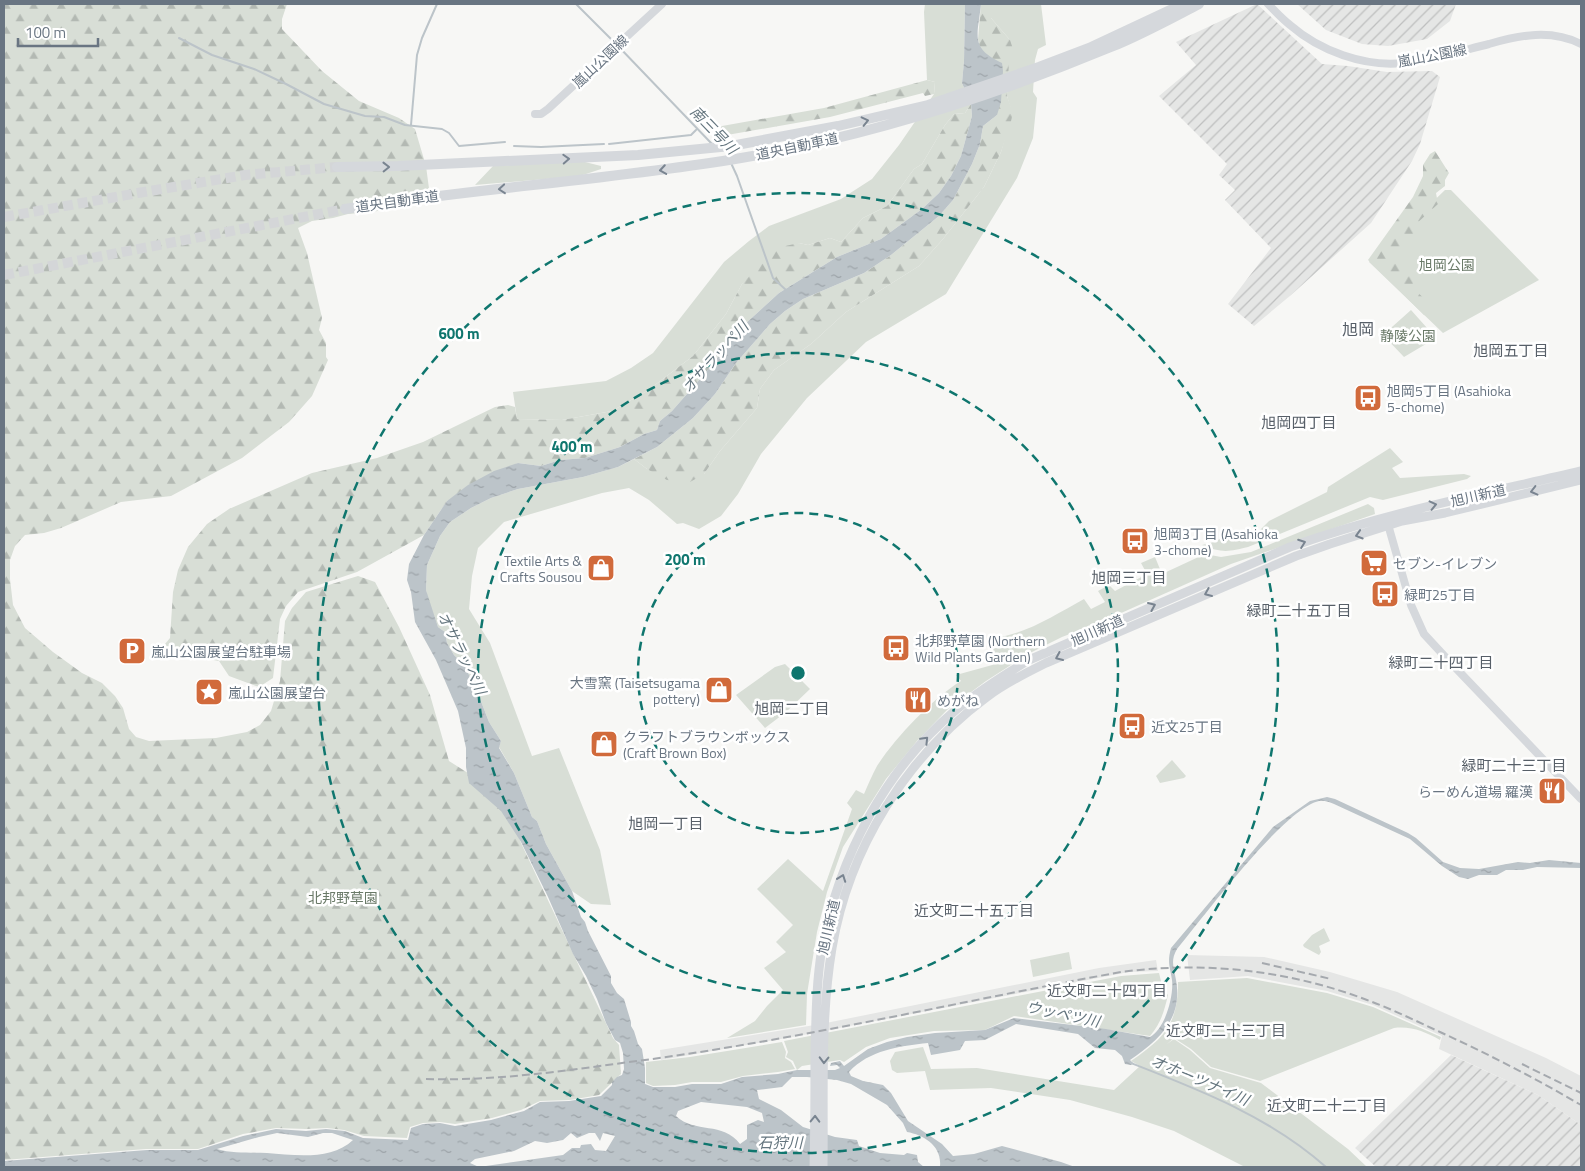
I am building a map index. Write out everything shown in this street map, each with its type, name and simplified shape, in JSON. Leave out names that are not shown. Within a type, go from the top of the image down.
[{"type":"highway","name":"道央自動車道","points":[[1037,71],[1183,4]]},
{"type":"highway","name":"道央自動車道","points":[[345,209],[417,197],[534,186],[640,173],[742,158],[839,137],[926,110],[1113,46],[1199,4]]},
{"type":"highway","name":"道央自動車道","points":[[337,167],[600,157],[696,150],[731,146],[926,110]]},
{"type":"highway","name":"旭川新道","points":[[814,1167],[821,1011],[832,947],[848,886],[872,830],[888,802],[919,759],[954,723],[989,696],[1023,674],[1296,556],[1387,521],[1581,471]]},
{"type":"highway","name":"旭川新道","points":[[1387,521],[1581,480]]},
{"type":"highway","name":"旭川新道","points":[[821,1011],[823,1167]]},
{"type":"main road","name":"嵐山公園線","points":[[535,114],[541,114],[548,109],[662,4]]},
{"type":"main road","name":"嵐山公園線","points":[[1268,4],[1289,25],[1316,43],[1340,54],[1367,61],[1385,63],[1420,60],[1518,36],[1536,34],[1572,40],[1581,44]]},
{"type":"main road","points":[[1387,521],[1411,606],[1424,634],[1581,799]]},
{"type":"shaded area","points":[[1257,4],[1322,64],[1387,72],[1432,71],[1440,77],[1420,144],[1412,161],[1371,223],[1254,326],[1228,304],[1271,248],[1225,200],[1235,190],[1219,175],[1227,164],[1159,96],[1196,65],[1176,42]]},
{"type":"shaded area","points":[[1297,4],[1456,4],[1450,21],[1427,39],[1388,46],[1362,44],[1326,30]]},
{"type":"shaded area","points":[[1187,955],[1264,957],[1330,972],[1397,992],[1546,1058],[1581,1076],[1581,1125],[1538,1095],[1439,1049],[1442,1036],[1373,1005],[1327,991],[1248,976],[1190,980]]},
{"type":"shaded area","points":[[1156,960],[1158,971],[1129,972],[798,1036],[661,1060],[660,1050],[821,1024],[1099,968]]},
{"type":"shaded area","points":[[1451,1055],[1538,1095],[1581,1125],[1581,1167],[1376,1167],[1355,1148]]},
{"type":"green space","name":"北邦野草園","points":[[4,4],[287,4],[282,19],[282,29],[322,71],[359,101],[399,118],[415,129],[426,166],[430,196],[418,205],[389,207],[374,212],[348,214],[312,221],[298,228],[307,253],[322,318],[319,330],[326,343],[326,357],[328,360],[312,396],[289,422],[242,458],[171,496],[121,502],[61,528],[44,533],[25,535],[15,546],[10,560],[13,605],[25,628],[82,673],[102,683],[115,696],[123,708],[129,729],[136,737],[149,741],[216,738],[247,732],[260,725],[271,711],[280,681],[285,621],[292,608],[306,592],[358,576],[375,582],[399,627],[430,695],[449,761],[501,794],[521,843],[613,1038],[619,1045],[621,1074],[599,1095],[570,1100],[540,1101],[521,1110],[492,1118],[455,1124],[440,1122],[423,1123],[410,1127],[407,1138],[364,1136],[344,1130],[327,1128],[276,1128],[243,1134],[198,1149],[146,1149],[4,1160]]},
{"type":"green space","points":[[925,4],[965,5],[962,83],[971,104],[965,113],[954,114],[945,125],[922,164],[914,169],[887,206],[863,218],[841,242],[830,238],[808,245],[799,243],[742,284],[726,314],[693,356],[647,391],[612,411],[562,420],[517,419],[513,392],[606,381],[631,368],[653,353],[724,262],[749,241],[769,226],[841,199],[872,179],[899,145],[934,94],[935,82],[927,80]]},
{"type":"green space","points":[[981,4],[991,4],[991,18],[1010,40],[1015,55],[1009,64],[1007,96],[1013,113],[1001,152],[984,187],[919,266],[846,312],[811,344],[774,370],[760,389],[757,408],[720,451],[704,474],[690,482],[667,480],[647,469],[634,459],[657,447],[693,418],[715,394],[736,363],[770,324],[803,299],[864,273],[891,255],[939,216],[953,200],[972,164],[980,144],[983,126],[997,115],[990,58],[980,49],[978,39]]},
{"type":"green space","points":[[991,4],[1041,4],[1046,45],[1038,49],[1035,60],[1033,92],[1037,98],[1033,138],[1017,178],[946,294],[866,342],[807,398],[761,454],[738,494],[721,516],[699,529],[683,523],[677,524],[649,500],[629,488],[602,493],[504,522],[478,548],[472,576],[469,609],[490,643],[532,756],[559,748],[600,850],[611,905],[591,904],[572,891],[546,844],[537,821],[532,817],[514,773],[499,747],[501,741],[489,722],[477,691],[464,665],[454,655],[447,643],[445,632],[438,627],[426,590],[427,565],[440,536],[450,522],[491,498],[518,489],[583,477],[618,467],[634,459],[647,469],[704,474],[720,451],[757,408],[760,389],[774,370],[811,344],[846,312],[919,266],[984,187],[1001,152],[1012,113],[1007,96],[1010,40],[991,18]]},
{"type":"green space","points":[[927,80],[935,82],[934,94],[925,96],[923,93],[830,117],[727,135],[721,140],[714,134],[722,126],[824,108]]},
{"type":"green space","points":[[971,104],[972,116],[961,156],[951,176],[939,193],[922,209],[881,239],[837,257],[779,293],[745,324],[701,378],[672,411],[660,421],[657,430],[644,434],[620,447],[585,458],[560,460],[541,466],[518,463],[447,501],[424,535],[357,572],[298,592],[286,606],[280,619],[273,678],[259,687],[229,676],[219,661],[160,650],[170,638],[173,592],[178,570],[188,547],[207,524],[229,509],[312,473],[377,458],[423,442],[495,407],[508,405],[515,407],[517,419],[562,420],[612,411],[647,391],[693,356],[726,314],[742,284],[776,248],[799,243],[808,245],[830,238],[841,242],[863,218],[887,206],[914,169],[922,164],[945,125],[954,114],[965,113]]},
{"type":"green space","points":[[1435,151],[1449,173],[1445,180],[1445,186],[1436,193],[1438,204],[1416,224],[1412,239],[1398,255],[1411,270],[1414,289],[1431,305],[1428,316],[1424,315],[1368,260],[1413,197],[1423,176],[1423,165],[1430,154]]},
{"type":"green space","points":[[581,161],[601,166],[601,169],[580,176],[475,185],[493,166]]},
{"type":"green space","name":"旭岡公園","points":[[1445,190],[1451,190],[1539,280],[1443,333],[1369,262],[1379,247],[1386,247]]},
{"type":"green space","name":"静陵公園","points":[[1411,310],[1436,338],[1404,357],[1383,335]]},
{"type":"green space","points":[[1390,448],[1403,462],[1392,468],[1400,478],[1464,474],[1471,476],[1467,479],[1383,500],[1370,497],[1248,547],[1225,551],[1202,545],[1214,542],[1237,530],[1241,538],[1257,533],[1269,521],[1327,492],[1328,487]]},
{"type":"green space","points":[[1368,504],[1374,508],[1375,514],[1231,564],[1101,622],[1062,637],[1028,654],[986,681],[947,710],[917,741],[886,779],[843,847],[827,892],[817,932],[807,994],[806,1025],[727,1038],[755,1021],[783,990],[764,968],[786,952],[776,942],[793,925],[757,889],[788,859],[823,891],[852,809],[847,803],[856,790],[864,794],[877,766],[904,731],[927,708],[961,681],[956,675],[996,664],[988,639],[1026,630],[1084,599],[1091,609],[1105,602],[1098,591],[1109,585],[1115,591],[1147,574],[1141,563],[1155,557],[1162,574],[1205,554],[1221,557],[1251,552]]},
{"type":"green space","points":[[785,664],[810,689],[786,712],[765,728],[736,695],[775,667]]},
{"type":"green space","points":[[1172,760],[1186,776],[1160,783],[1156,776]]},
{"type":"green space","points":[[1324,928],[1330,941],[1319,946],[1321,952],[1319,955],[1304,947],[1303,945],[1312,935]]},
{"type":"green space","points":[[1069,952],[1072,969],[1033,977],[1030,960]]},
{"type":"green space","points":[[1159,973],[1163,989],[1168,995],[1162,1017],[1150,1036],[1014,1016],[985,1030],[934,1031],[890,1038],[866,1047],[844,1062],[840,1060],[802,1066],[797,1070],[793,1061],[786,1057],[788,1052],[784,1041],[1121,976]]},
{"type":"green space","points":[[1247,978],[1327,993],[1373,1007],[1441,1037],[1440,1040],[1418,1030],[1394,1028],[1260,1081],[1211,1067],[1191,1049],[1174,1038],[1167,1044],[1174,1039],[1210,1068],[1261,1083],[1348,1149],[1367,1167],[1245,1167],[1174,1131],[1132,1117],[1070,1100],[991,1088],[930,1090],[925,1071],[897,1073],[892,1070],[890,1061],[895,1052],[923,1047],[931,1069],[977,1068],[1114,1090],[1140,1066],[1131,1061],[1152,1045],[1167,1029],[1175,1009],[1178,982]]},
{"type":"green space","points":[[782,1042],[786,1052],[785,1058],[791,1062],[795,1069],[743,1076],[721,1082],[692,1082],[653,1086],[646,1083],[646,1062]]},
{"type":"water","name":"石狩川","points":[[965,4],[981,4],[978,40],[984,52],[1002,63],[1001,102],[997,115],[983,126],[980,144],[972,164],[953,200],[939,216],[891,255],[864,273],[803,299],[785,311],[770,324],[736,363],[715,394],[693,418],[657,447],[618,467],[583,477],[518,489],[491,498],[471,508],[450,522],[440,536],[427,565],[426,590],[438,627],[445,632],[447,643],[454,655],[464,665],[477,691],[489,722],[501,741],[499,748],[514,773],[532,817],[537,821],[546,844],[572,891],[581,917],[611,976],[611,983],[617,993],[624,999],[631,1026],[642,1049],[645,1084],[653,1087],[675,1087],[692,1084],[721,1084],[742,1077],[778,1074],[797,1070],[835,1070],[840,1068],[837,1065],[830,1066],[831,1063],[840,1061],[844,1066],[868,1049],[887,1042],[935,1033],[985,1030],[1014,1018],[1106,1029],[1150,1037],[1164,1020],[1172,995],[1169,961],[1171,948],[1273,827],[1310,801],[1327,797],[1408,833],[1443,862],[1460,868],[1479,869],[1518,862],[1530,863],[1549,860],[1581,863],[1581,868],[1537,867],[1523,870],[1506,870],[1497,875],[1479,875],[1468,879],[1459,877],[1442,866],[1410,839],[1334,804],[1319,801],[1304,808],[1285,823],[1265,843],[1177,949],[1173,961],[1177,994],[1176,1006],[1172,1017],[1159,1036],[1130,1060],[1133,1063],[1131,1065],[1125,1064],[1122,1056],[1115,1050],[1095,1048],[1078,1034],[1016,1024],[985,1040],[965,1041],[960,1050],[931,1055],[928,1043],[886,1050],[866,1059],[849,1072],[851,1076],[863,1081],[883,1085],[891,1093],[908,1121],[942,1144],[953,1156],[974,1154],[1002,1146],[1075,1167],[932,1167],[940,1166],[940,1159],[935,1147],[920,1136],[907,1132],[903,1123],[887,1105],[851,1084],[837,1080],[792,1077],[782,1087],[757,1090],[759,1099],[781,1110],[803,1127],[835,1137],[857,1140],[859,1146],[880,1153],[917,1155],[918,1162],[924,1167],[479,1167],[4,1167],[4,1161],[147,1150],[198,1150],[243,1136],[276,1129],[306,1131],[326,1129],[345,1131],[363,1138],[408,1140],[411,1128],[423,1124],[440,1123],[455,1126],[491,1120],[524,1111],[540,1102],[569,1101],[601,1096],[617,1077],[622,1075],[624,1069],[623,1053],[620,1043],[615,1040],[606,1023],[597,999],[573,954],[521,842],[501,811],[469,783],[466,767],[466,748],[458,711],[436,660],[415,622],[411,592],[407,580],[409,564],[424,535],[447,501],[468,485],[494,471],[518,463],[541,466],[560,460],[585,458],[620,447],[644,434],[657,430],[660,421],[672,411],[701,378],[745,324],[779,293],[837,257],[881,239],[922,209],[939,193],[951,176],[961,156],[972,116],[971,104],[962,83]],"holes":[[[701,1102],[747,1107],[762,1113],[764,1122],[758,1120],[747,1125],[747,1139],[740,1144],[726,1132],[692,1125],[676,1116],[678,1111]],[[277,1133],[308,1137],[332,1133],[353,1140],[344,1147],[334,1151],[312,1155],[235,1152],[217,1149]],[[571,1133],[577,1138],[589,1133],[595,1133],[600,1141],[603,1133],[615,1136],[606,1151],[595,1150],[591,1144],[581,1145],[580,1148],[572,1148],[563,1155],[479,1167],[470,1163],[475,1159],[514,1151],[535,1141],[547,1143],[563,1140]]]},
{"type":"waterway","points":[[411,125],[417,55],[422,38],[437,4]]},
{"type":"waterway","name":"南三号川","points":[[576,4],[615,43]]},
{"type":"waterway","points":[[179,38],[212,55],[254,69],[324,104],[365,116],[384,117],[405,125],[442,129],[449,133],[459,146],[505,142]]},
{"type":"waterway","name":"南三号川","points":[[618,46],[712,144]]},
{"type":"waterway","points":[[609,144],[691,135],[696,130]]},
{"type":"waterway","points":[[514,146],[541,147],[604,144]]},
{"type":"waterway","name":"南三号川","points":[[731,163],[773,278],[786,290]]},
{"type":"waterway","name":"オホーツナイ川","points":[[1131,1063],[1233,1106],[1258,1119],[1282,1133],[1326,1167]]},
{"type":"tunnel","points":[[4,217],[245,175],[337,167]]},
{"type":"tunnel","points":[[4,275],[345,209]]},
{"type":"railway","points":[[1262,963],[1331,979]]},
{"type":"railway","points":[[426,1079],[475,1079],[573,1070],[810,1033],[1121,972],[1152,969],[1215,968],[1277,975],[1307,981],[1386,1007],[1476,1049],[1581,1105]]},
{"type":"railway","points":[[1522,1064],[1581,1093]]},
{"type":"place","name":"旭岡5丁目 (Asahioka 5-chome)","points":[[1368,398]]},
{"type":"place","name":"旭岡3丁目 (Asahioka 3-chome)","points":[[1135,541]]},
{"type":"place","name":"セブン-イレブン","points":[[1374,563]]},
{"type":"place","name":"Textile Arts & Crafts Sousou","points":[[601,568]]},
{"type":"place","name":"緑町25丁目","points":[[1385,594]]},
{"type":"place","name":"北邦野草園 (Northern Wild Plants Garden)","points":[[896,648]]},
{"type":"place","name":"嵐山公園展望台駐車場","points":[[132,651]]},
{"type":"place","name":"大雪窯 (Taisetsugama pottery)","points":[[719,690]]},
{"type":"place","name":"嵐山公園展望台","points":[[209,692]]},
{"type":"place","name":"めがね","points":[[918,700]]},
{"type":"place","name":"近文25丁目","points":[[1132,726]]},
{"type":"place","name":"クラフトブラウンボックス (Craft Brown Box)","points":[[604,744]]},
{"type":"place","name":"らーめん道場 羅漢","points":[[1552,791]]},
{"type":"district","name":"旭岡","points":[[1358,329]]},
{"type":"district","name":"旭岡五丁目","points":[[1511,350]]},
{"type":"district","name":"旭岡四丁目","points":[[1299,422]]},
{"type":"district","name":"旭岡三丁目","points":[[1129,577]]},
{"type":"district","name":"緑町二十五丁目","points":[[1299,610]]},
{"type":"district","name":"緑町二十四丁目","points":[[1441,662]]},
{"type":"district","name":"旭岡二丁目","points":[[792,708]]},
{"type":"district","name":"緑町二十三丁目","points":[[1514,765]]},
{"type":"district","name":"旭岡一丁目","points":[[666,823]]},
{"type":"district","name":"近文町二十五丁目","points":[[974,910]]},
{"type":"district","name":"近文町二十四丁目","points":[[1107,990]]},
{"type":"district","name":"近文町二十三丁目","points":[[1226,1030]]},
{"type":"district","name":"近文町二十二丁目","points":[[1327,1105]]},
{"type":"water label","name":"オサラッペ川","points":[[715,357]]},
{"type":"water label","name":"オサラッペ川","points":[[462,653]]},
{"type":"water label","name":"ウッペツ川","points":[[1063,1014]]}]
